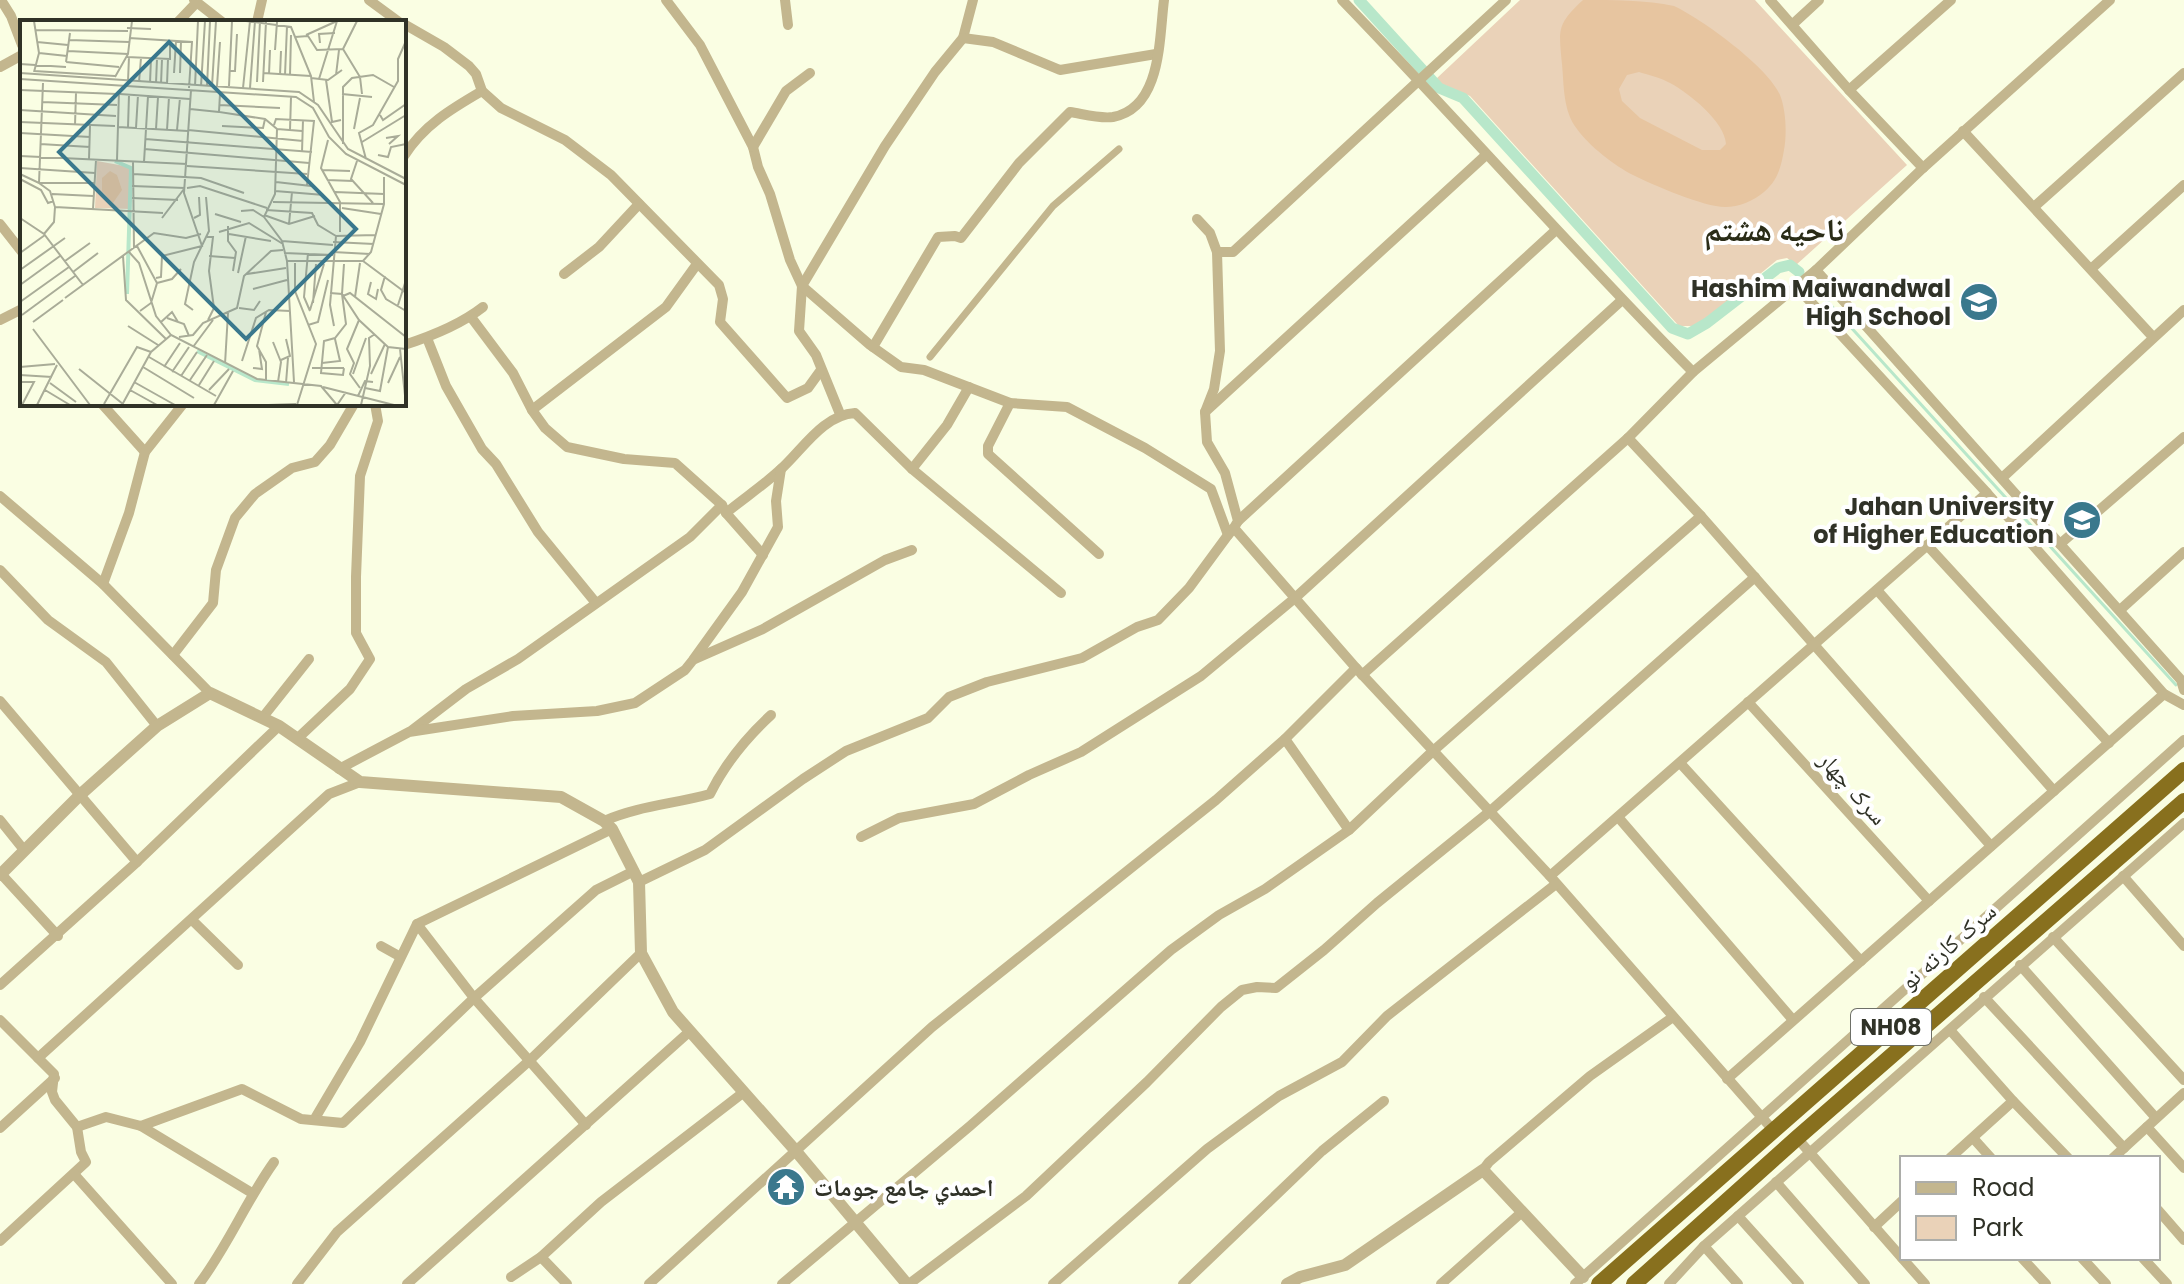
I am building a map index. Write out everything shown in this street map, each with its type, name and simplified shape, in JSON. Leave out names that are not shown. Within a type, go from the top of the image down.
[{"type":"highway","name":"سرک کارته نو","points":[[1586,1282],[1773,1130],[2184,770]]},
{"type":"highway","name":"سرک کارته نو","points":[[1634,1284],[2184,801]]},
{"type":"street","points":[[1,0],[20,40]]},
{"type":"street","points":[[257,20],[262,0]]},
{"type":"street","points":[[369,0],[398,20]]},
{"type":"street","points":[[666,0],[700,45],[753,147],[790,260],[802,286],[901,367],[924,370],[1010,403],[1067,407],[1145,448],[1211,489],[1233,528],[1359,672],[1553,880],[1773,1130]]},
{"type":"street","points":[[785,0],[788,25]]},
{"type":"street","points":[[840,414],[816,355],[799,331],[802,286],[885,146],[935,72],[963,38],[973,0]]},
{"type":"street","points":[[873,347],[938,237],[961,238],[1019,163],[1070,112],[1112,117],[1130,110],[1141,100],[1152,83],[1164,0]]},
{"type":"street","points":[[1342,0],[1424,75],[1486,155],[1693,372]]},
{"type":"street","points":[[1217,252],[1233,252],[1506,0]]},
{"type":"street","points":[[1770,0],[1923,168]]},
{"type":"street","points":[[1793,24],[1819,0]]},
{"type":"street","points":[[1849,90],[1951,0]]},
{"type":"street","points":[[649,1284],[932,1027],[1216,800],[1628,438],[1693,372],[1797,287],[1963,131],[2110,0]]},
{"type":"street","points":[[180,20],[196,1],[220,20]]},
{"type":"street","points":[[406,25],[469,66],[476,74],[482,91],[501,108],[575,148],[611,175],[719,285],[723,299],[720,322],[787,398],[808,388],[821,370]]},
{"type":"street","points":[[963,38],[993,42],[1060,70],[1156,54]]},
{"type":"street","points":[[0,67],[20,56]]},
{"type":"street","points":[[753,147],[786,91],[810,73]]},
{"type":"street","points":[[2034,207],[2184,73]]},
{"type":"street","points":[[406,153],[442,113],[482,91]]},
{"type":"street","points":[[1963,131],[2153,337]]},
{"type":"street","points":[[930,357],[1053,206],[1119,149]]},
{"type":"street","points":[[1205,412],[1486,155]]},
{"type":"street","points":[[2091,269],[2184,185]]},
{"type":"street","points":[[564,274],[599,247],[639,204]]},
{"type":"street","points":[[1197,219],[1210,233],[1217,252],[1220,351],[1214,389],[1205,412],[1207,442],[1225,473],[1233,528]]},
{"type":"street","points":[[0,224],[20,249]]},
{"type":"street","points":[[141,1126],[242,1089],[301,1119],[343,1123],[474,998],[596,890],[705,850],[846,751],[928,718],[949,697],[987,682],[1082,658],[1137,627],[1158,620],[1189,588],[1233,528],[1556,230]]},
{"type":"street","points":[[532,410],[666,307],[697,264]]},
{"type":"street","points":[[1816,270],[2183,682]]},
{"type":"street","points":[[1797,287],[1987,493],[2164,694],[2184,705]]},
{"type":"street","points":[[861,837],[899,818],[974,804],[1081,752],[1201,676],[1295,598],[1622,300]]},
{"type":"street","points":[[406,344],[471,317],[483,307]]},
{"type":"street","points":[[0,320],[20,310]]},
{"type":"street","points":[[2002,478],[2184,310]]},
{"type":"street","points":[[471,317],[513,373],[545,428],[567,447],[624,459],[675,463],[724,509],[763,555]]},
{"type":"street","points":[[427,338],[446,386],[482,449],[496,464],[538,532],[596,603]]},
{"type":"street","points":[[912,469],[947,425],[969,387]]},
{"type":"street","points":[[1010,403],[988,446],[988,454],[1099,554]]},
{"type":"street","points":[[104,406],[145,452]]},
{"type":"street","points":[[103,584],[129,513],[145,452],[181,406]]},
{"type":"street","points":[[173,655],[213,603],[216,570],[235,518],[255,494],[292,468],[315,462],[330,445],[353,406]]},
{"type":"street","points":[[298,738],[350,689],[370,659],[356,633],[356,577],[360,476],[378,421],[375,406]]},
{"type":"street","points":[[339,769],[409,732],[466,689],[518,659],[781,469],[811,436],[840,414],[855,413],[862,418],[912,469],[1061,593]]},
{"type":"street","points":[[2060,544],[2184,437]]},
{"type":"street","points":[[1628,438],[1701,516],[1991,846]]},
{"type":"street","points":[[409,732],[513,716],[597,711],[635,703],[685,670],[742,592],[778,527],[776,501],[781,469]]},
{"type":"street","points":[[1053,1284],[1207,1149],[1279,1096],[1342,1062],[1387,1016],[1553,880],[1618,817],[1987,493]]},
{"type":"street","points":[[0,496],[103,584],[210,693],[279,726],[360,782]]},
{"type":"street","points":[[782,1284],[970,1126],[1171,950],[1349,830],[1433,751],[1701,516]]},
{"type":"street","points":[[1927,545],[2109,743]]},
{"type":"street","points":[[693,660],[763,629],[885,560],[912,550]]},
{"type":"street","points":[[2120,610],[2184,552]]},
{"type":"street","points":[[0,570],[48,620],[106,662],[157,726]]},
{"type":"street","points":[[38,1058],[329,794],[360,782],[561,797],[608,825],[636,877],[641,953],[657,986],[689,1032],[795,1150],[908,1284],[1026,1196],[1221,1007],[1242,990],[1276,988],[1324,950],[1488,813],[1755,577]]},
{"type":"street","points":[[1877,590],[2054,791]]},
{"type":"street","points":[[263,717],[309,659]]},
{"type":"street","points":[[58,936],[1,874],[81,794],[157,726],[210,693]]},
{"type":"street","points":[[1727,1079],[2164,694]]},
{"type":"street","points":[[0,701],[137,862]]},
{"type":"street","name":"سرک چهار","points":[[1748,702],[1929,901]]},
{"type":"street","points":[[314,1120],[360,1042],[417,924],[608,825],[631,809],[673,804],[710,794],[719,776],[749,735],[771,715]]},
{"type":"street","points":[[0,985],[58,936],[279,726]]},
{"type":"street","points":[[1285,739],[1349,830]]},
{"type":"street","points":[[1483,1170],[1586,1282],[1760,1116],[2184,740]]},
{"type":"street","points":[[1680,763],[1861,961]]},
{"type":"street","points":[[1618,817],[1793,1020]]},
{"type":"street","points":[[0,820],[24,850]]},
{"type":"street","points":[[1673,1283],[1704,1246],[2184,823]]},
{"type":"street","points":[[2123,876],[2184,946]]},
{"type":"street","points":[[192,920],[238,965]]},
{"type":"street","points":[[417,924],[474,998],[586,1125]]},
{"type":"street","points":[[2053,937],[2184,1080]]},
{"type":"street","points":[[381,946],[399,956]]},
{"type":"street","points":[[297,1284],[337,1232],[529,1061],[641,953]]},
{"type":"street","points":[[2020,965],[2156,1118]]},
{"type":"street","points":[[1984,997],[2124,1148]]},
{"type":"street","points":[[1287,1284],[1316,1279],[1345,1265],[1483,1170],[1558,1103],[1673,1017]]},
{"type":"street","points":[[0,1020],[55,1078]]},
{"type":"street","points":[[1950,1030],[2066,1156]]},
{"type":"street","points":[[407,1284],[689,1032]]},
{"type":"street","points":[[0,1241],[86,1162],[77,1127],[52,1092],[55,1078]]},
{"type":"street","points":[[0,1128],[55,1078]]},
{"type":"street","points":[[511,1277],[541,1257],[601,1202],[744,1092]]},
{"type":"street","points":[[2115,1156],[2182,1098]]},
{"type":"street","points":[[1183,1284],[1322,1151],[1384,1101]]},
{"type":"street","points":[[1952,1156],[2013,1101]]},
{"type":"street","points":[[77,1127],[106,1117],[141,1126],[252,1193]]},
{"type":"street","points":[[2147,1127],[2184,1168]]},
{"type":"street","points":[[1797,1138],[1900,1256]]},
{"type":"street","points":[[1973,1138],[1989,1156]]},
{"type":"street","points":[[199,1284],[216,1262],[252,1193],[274,1162]]},
{"type":"street","points":[[74,1174],[172,1284]]},
{"type":"street","points":[[1776,1182],[1865,1284]]},
{"type":"street","points":[[1874,1227],[1900,1203]]},
{"type":"street","points":[[1441,1284],[1522,1212]]},
{"type":"street","points":[[2160,1212],[2184,1240]]},
{"type":"street","points":[[1738,1216],[1799,1284]]},
{"type":"street","points":[[1704,1246],[1738,1284]]},
{"type":"street","points":[[541,1257],[567,1284]]},
{"type":"street","points":[[1904,1260],[1925,1284]]},
{"type":"street","points":[[2024,1260],[2046,1284]]},
{"type":"street","points":[[2084,1260],[2106,1284]]},
{"type":"street","points":[[2145,1260],[2167,1284]]},
{"type":"green space","points":[[1520,0],[1755,0],[1907,165],[1796,265],[1787,258],[1777,260],[1697,326],[1679,326],[1470,96],[1436,79]]},
{"type":"shaded area","points":[[1583,0],[1641,1],[1674,6],[1717,32],[1762,71],[1780,95],[1785,115],[1782,162],[1769,187],[1746,203],[1716,206],[1642,179],[1595,149],[1572,122],[1565,98],[1561,29]],"holes":[[[1639,72],[1670,83],[1696,101],[1720,127],[1726,144],[1720,150],[1702,150],[1640,118],[1622,101],[1619,89],[1627,75]]]},
{"type":"waterway","points":[[1359,0],[1439,88],[1463,98],[1672,328],[1688,334],[1778,268],[1790,265],[1799,272]]},
{"type":"waterway","points":[[1817,290],[2176,685]]},
{"type":"place","name":"Hashim Maiwandwal High School","points":[[1979,302]]},
{"type":"place","name":"Jahan University of Higher Education","points":[[2082,520]]},
{"type":"place","name":"احمدي جامع جومات","points":[[786,1187]]},
{"type":"district","name":"ناحیه هشتم","points":[[1774,229]]}]
